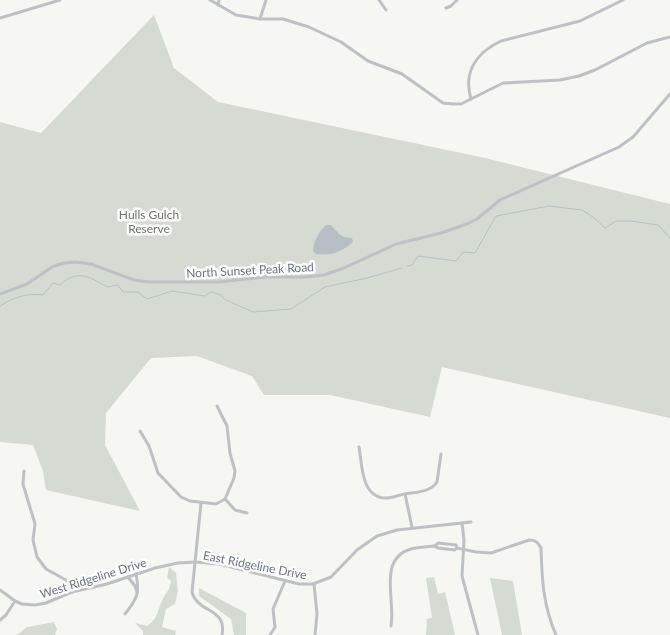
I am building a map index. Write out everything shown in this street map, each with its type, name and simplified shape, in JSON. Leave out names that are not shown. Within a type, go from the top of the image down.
[{"type":"street","points":[[0,18],[60,0]]},
{"type":"street","points":[[210,0],[236,14],[260,19],[283,19],[309,27],[341,42],[368,61],[402,74],[443,103],[461,104],[503,83],[560,80],[578,76],[595,70],[647,43],[670,37]]},
{"type":"street","points":[[218,5],[219,0]]},
{"type":"street","points":[[260,19],[266,0]]},
{"type":"street","points":[[378,0],[386,10]]},
{"type":"street","points":[[446,8],[457,0]]},
{"type":"street","points":[[471,99],[468,85],[471,69],[475,61],[493,45],[501,41],[580,21],[623,0]]},
{"type":"street","name":"North Sunset Peak Road","points":[[0,294],[28,284],[52,267],[70,263],[91,264],[134,280],[149,282],[219,282],[265,277],[306,277],[324,274],[347,267],[396,244],[441,234],[466,224],[477,219],[500,200],[619,147],[633,137],[670,94]]},
{"type":"street","points":[[140,431],[149,446],[155,466],[163,480],[184,500],[216,504],[225,499],[235,471],[226,426],[216,406]]},
{"type":"street","points":[[359,447],[365,482],[371,492],[378,497],[385,498],[425,490],[435,486],[441,454]]},
{"type":"street","points":[[24,471],[23,484],[35,524],[33,540],[37,557],[46,569],[66,580],[72,592]]},
{"type":"street","points":[[406,494],[412,527]]},
{"type":"street","points":[[225,499],[235,510],[247,513]]},
{"type":"street","points":[[201,503],[192,587],[194,597],[201,605],[218,616],[223,627],[222,635]]},
{"type":"street","name":"East Ridgeline Drive","points":[[195,562],[219,564],[286,581],[314,584],[331,577],[357,550],[370,540],[389,532],[412,527],[472,522]]},
{"type":"street","points":[[462,524],[462,576],[478,635]]},
{"type":"street","points":[[391,626],[393,616],[390,570],[402,554],[412,549],[435,546],[438,543],[456,545],[457,548],[476,552],[491,552],[529,540],[537,542],[541,548],[544,598],[556,635]]},
{"type":"street","name":"West Ridgeline Drive","points":[[0,590],[15,601],[35,605],[46,603],[72,592],[136,574],[178,563],[195,562]]},
{"type":"street","points":[[125,614],[134,603],[137,593],[136,574]]},
{"type":"street","points":[[128,577],[136,584]]},
{"type":"street","points":[[270,635],[275,627],[273,609],[286,581]]},
{"type":"street","points":[[314,584],[317,614],[316,635]]},
{"type":"street","points":[[0,620],[6,615],[15,601]]},
{"type":"green space","name":"Hulls Gulch Reserve","points":[[154,15],[174,68],[218,102],[485,158],[670,204],[670,418],[442,367],[430,417],[330,395],[264,395],[252,376],[197,356],[151,358],[106,413],[105,445],[140,511],[46,490],[43,471],[33,445],[0,442],[0,122],[41,133]]},
{"type":"green space","points":[[169,567],[176,573],[178,591],[175,604],[166,609],[162,627],[176,631],[175,635],[143,635],[143,631],[135,623],[147,626],[156,617],[164,596],[169,590],[171,581],[167,578]]},
{"type":"green space","points":[[434,577],[438,594],[445,592],[455,635],[426,635],[427,619],[432,618],[426,578]]},
{"type":"green space","points":[[490,578],[513,581],[522,635],[502,635]]},
{"type":"green space","points":[[199,588],[246,613],[246,635],[234,635],[231,619],[199,596]]},
{"type":"green space","points":[[54,622],[57,629],[55,635],[17,635],[27,627]]},
{"type":"shaded area","points":[[326,225],[331,225],[344,237],[352,238],[353,242],[336,253],[316,254],[313,251],[315,241]]},
{"type":"waterway","points":[[407,266],[412,265],[418,256],[456,261],[463,252],[475,253],[496,216],[549,206],[582,210],[605,228],[616,221],[658,225],[670,238]]},
{"type":"waterway","points":[[0,306],[21,296],[43,295],[53,283],[60,285],[72,277],[83,276],[89,277],[107,287],[118,285],[123,292],[138,292],[147,299],[172,291],[205,296],[211,292],[221,295],[224,299],[253,312],[291,309],[325,287],[402,268]]}]
